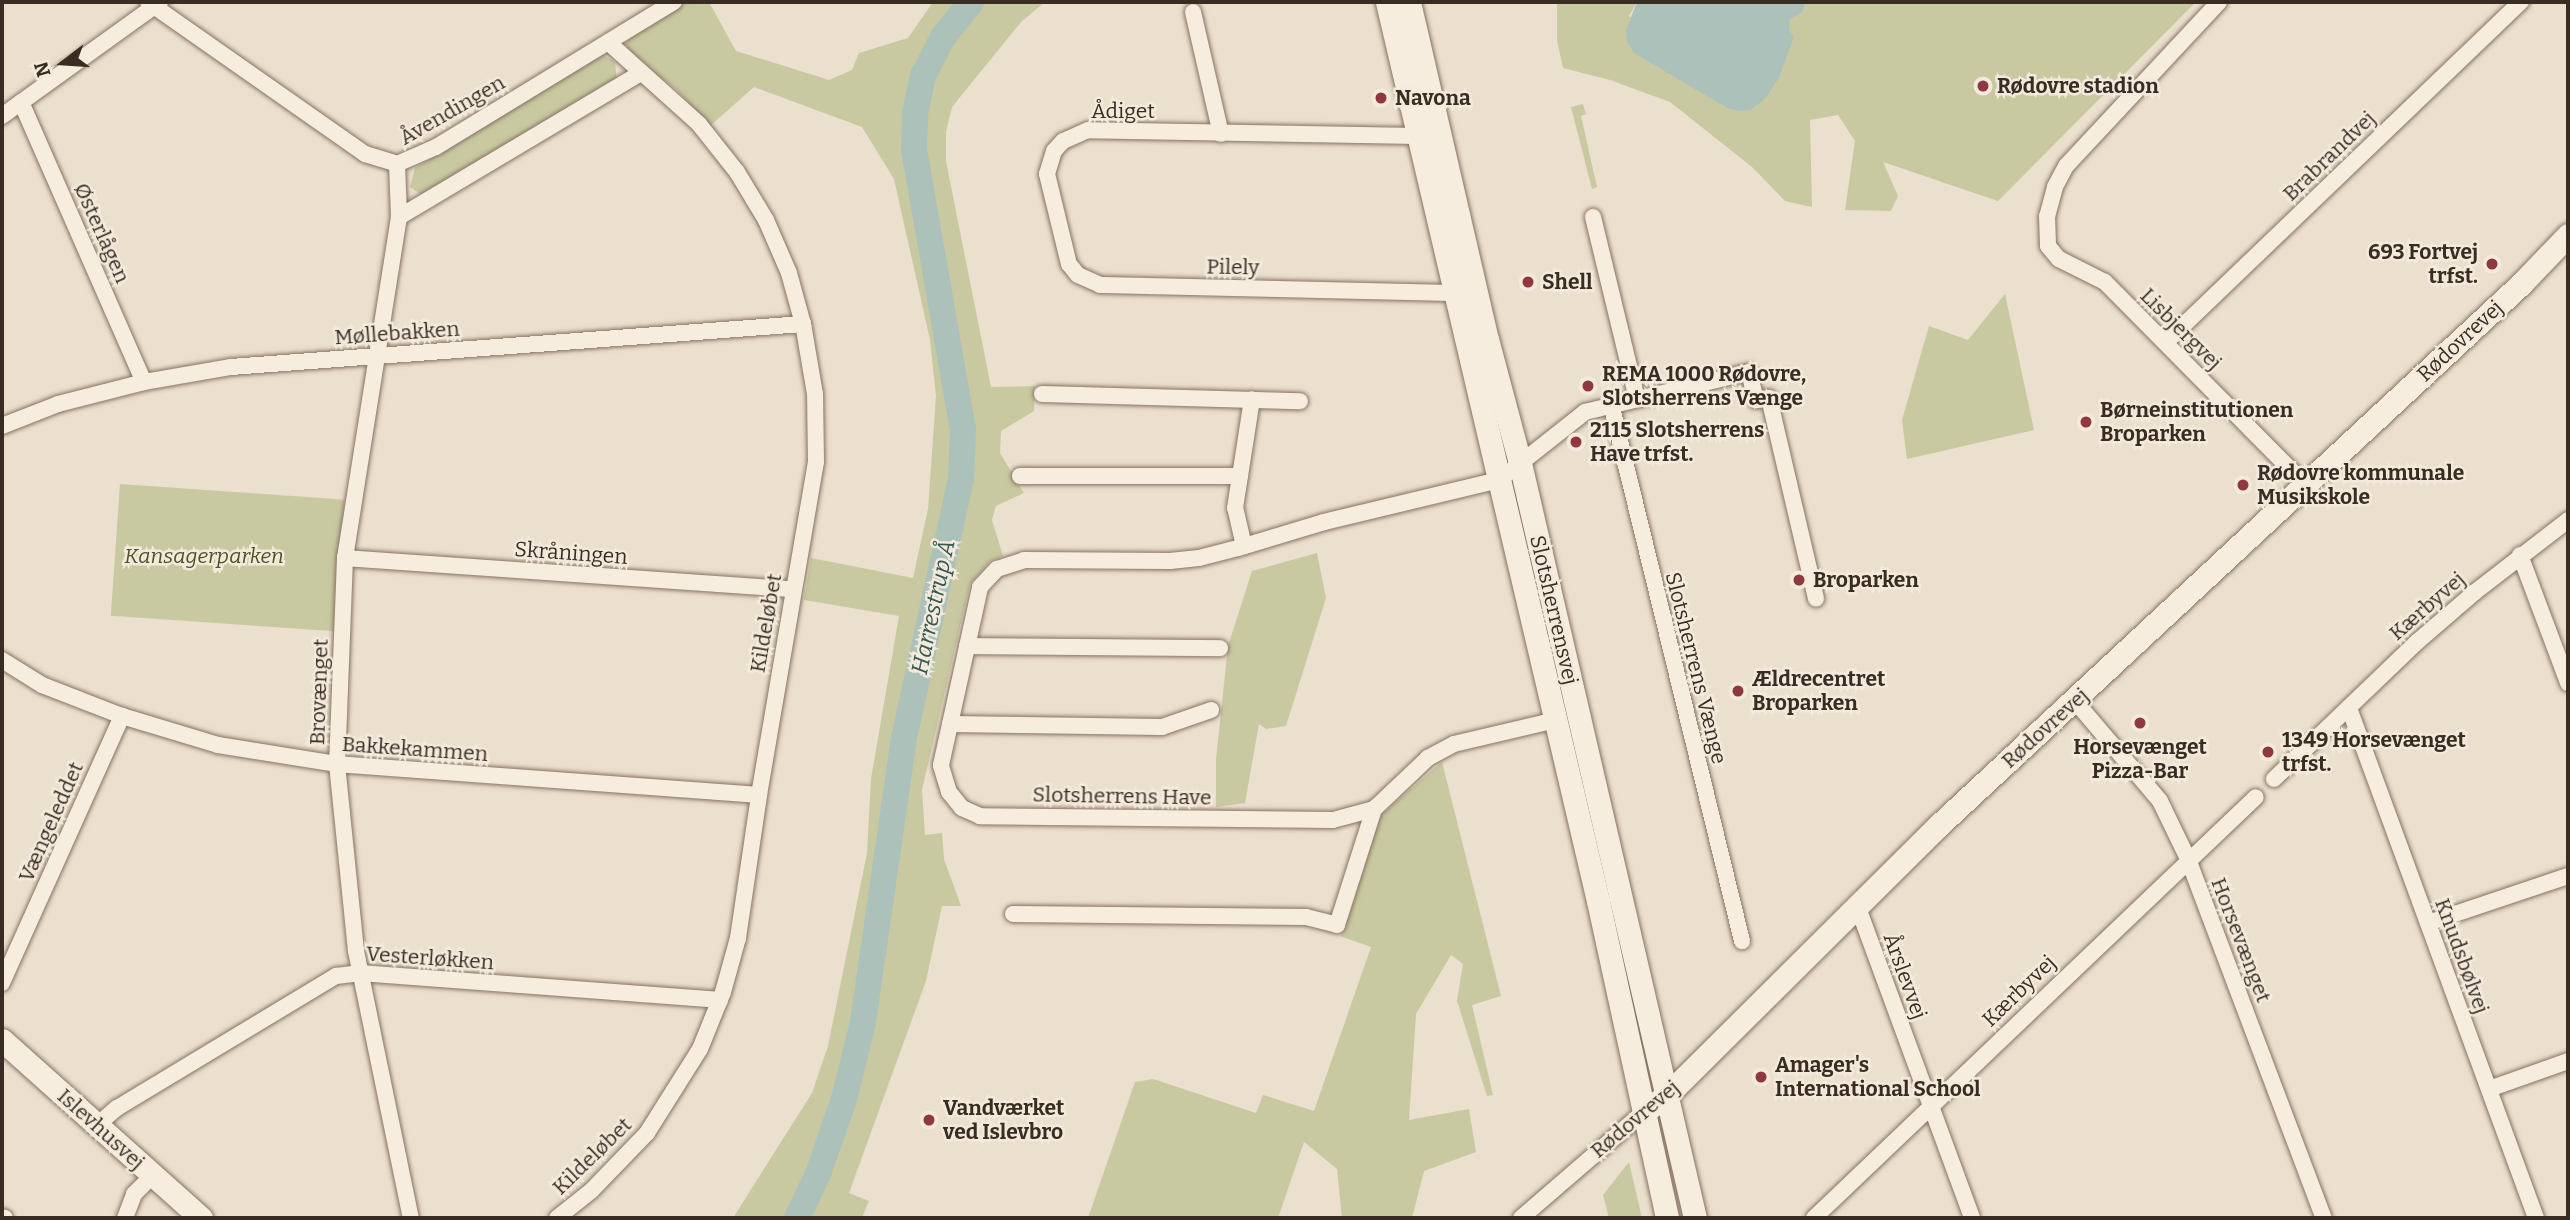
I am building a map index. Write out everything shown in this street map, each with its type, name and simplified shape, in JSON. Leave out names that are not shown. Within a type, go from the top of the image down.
[{"type":"street","name":"Åvendingen","points":[[154,3],[365,154],[397,164],[436,147],[674,2]]},
{"type":"street","name":"Slotsherrensvej","points":[[1387,2],[1556,720],[1667,1218]]},
{"type":"street","name":"Slotsherrensvej","points":[[1409,2],[1487,339],[1520,463],[1695,1218]]},
{"type":"street","name":"Lisbjergvej","points":[[2218,2],[2066,166],[2054,187],[2047,216],[2048,246],[2059,259],[2105,282],[2305,484]]},
{"type":"street","name":"Brabrandvej","points":[[2166,342],[2521,2]]},
{"type":"street","points":[[2,116],[154,3]]},
{"type":"street","points":[[1193,12],[1221,134]]},
{"type":"street","name":"Kildeløbet","points":[[557,1218],[591,1191],[647,1133],[700,1049],[720,1000],[738,938],[759,794],[817,461],[815,394],[803,324],[789,272],[766,220],[737,172],[698,124],[608,42]]},
{"type":"street","points":[[399,217],[641,73]]},
{"type":"street","name":"Østerlågen","points":[[21,102],[144,382]]},
{"type":"street","name":"Ådiget","points":[[1056,214],[1048,174],[1049,162],[1063,141],[1087,130],[1417,136]]},
{"type":"street","name":"Brovænget","points":[[397,164],[399,217],[345,558],[337,764],[356,951],[411,1218]]},
{"type":"street","name":"Pilely","points":[[1056,214],[1069,264],[1079,275],[1100,285],[1455,293]]},
{"type":"street","points":[[1593,217],[1637,399]]},
{"type":"street","name":"Rødovrevej","points":[[1521,1218],[1667,1095],[1939,825],[2521,284],[2568,235]]},
{"type":"street","name":"Møllebakken","points":[[2,426],[58,404],[144,382],[231,367],[803,324]]},
{"type":"street","points":[[1499,480],[1585,412],[1749,372],[1756,400],[1769,398],[1816,598]]},
{"type":"street","points":[[1042,394],[1300,401]]},
{"type":"street","points":[[1244,546],[1235,508],[1252,400]]},
{"type":"street","name":"Slotsherrens Vænge","points":[[1611,404],[1742,941]]},
{"type":"street","points":[[1020,476],[1240,476]]},
{"type":"street","name":"Slotsherrens Have","points":[[1499,480],[1324,522],[1199,558],[1170,561],[1012,562],[993,571],[980,587],[941,765],[944,785],[962,808],[980,816],[1333,820],[1374,809],[1428,758],[1454,744],[1556,720]]},
{"type":"street","name":"Kærbyvej","points":[[2274,779],[2417,642],[2520,555],[2568,520]]},
{"type":"street","points":[[2520,555],[2568,683]]},
{"type":"street","name":"Skråningen","points":[[345,558],[793,589]]},
{"type":"street","points":[[967,646],[1220,648]]},
{"type":"street","name":"Bakkekammen","points":[[2,660],[42,685],[122,716],[218,745],[337,764],[759,794]]},
{"type":"street","name":"Horsevænget","points":[[2075,701],[2160,801],[2188,859],[2324,1218]]},
{"type":"street","name":"Knudsbølvej","points":[[2349,708],[2536,1218]]},
{"type":"street","points":[[950,724],[1162,727],[1211,710]]},
{"type":"street","name":"Vængeleddet","points":[[2,984],[122,716]]},
{"type":"street","name":"Kærbyvej","points":[[1814,1218],[2256,797]]},
{"type":"street","name":"Slotsherrens Have","points":[[1013,914],[1306,917],[1337,925],[1374,809]]},
{"type":"street","points":[[2428,923],[2568,876]]},
{"type":"street","name":"Årslevvej","points":[[1857,905],[1972,1218]]},
{"type":"street","name":"Vesterløkken","points":[[96,1126],[117,1108],[336,976],[361,973],[720,1000]]},
{"type":"street","name":"Islevhusvej","points":[[2,1040],[201,1218]]},
{"type":"street","points":[[2489,1089],[2568,1061]]},
{"type":"street","points":[[125,1218],[134,1194],[152,1176]]},
{"type":"green space","points":[[688,2],[709,2],[736,51],[829,80],[852,70],[859,53],[908,38],[933,2],[1045,2],[1021,22],[952,107],[946,132],[946,161],[991,387],[1035,386],[1034,411],[1001,431],[1000,453],[1024,493],[996,506],[992,520],[1003,556],[990,561],[970,584],[922,790],[925,835],[942,833],[944,859],[961,906],[942,906],[926,981],[849,1193],[869,1201],[862,1218],[733,1218],[812,1093],[828,1046],[867,853],[871,779],[899,616],[804,600],[811,558],[913,578],[928,509],[936,396],[930,340],[894,179],[862,127],[754,87],[710,126],[676,89],[629,53],[626,44],[632,34]]},
{"type":"green space","name":"Rødovre stadion","points":[[1557,2],[1637,2],[1629,16],[1705,94],[1727,108],[1755,107],[1778,80],[1788,20],[1803,12],[1806,2],[2196,2],[1998,201],[1883,162],[1898,196],[1891,211],[1845,210],[1855,141],[1838,115],[1810,120],[1812,207],[1785,201],[1752,167],[1670,102],[1610,80],[1563,68],[1557,40]]},
{"type":"green space","points":[[601,54],[615,62],[617,82],[425,197],[410,187],[415,168]]},
{"type":"green space","points":[[1583,104],[1586,114],[1581,116],[1597,187],[1592,189],[1571,107]]},
{"type":"green space","points":[[2005,294],[2034,430],[1907,459],[1902,420],[1929,326],[1968,340]]},
{"type":"green space","name":"Kansagerparken","points":[[120,484],[344,500],[335,631],[111,616]]},
{"type":"green space","points":[[1317,553],[1326,598],[1286,726],[1266,729],[1259,724],[1245,803],[1216,807],[1216,760],[1228,646],[1252,571]]},
{"type":"green space","points":[[1442,762],[1501,996],[1472,1005],[1493,1095],[1487,1096],[1457,1001],[1463,964],[1451,955],[1416,1014],[1409,1120],[1469,1109],[1476,1152],[1424,1171],[1412,1218],[1342,1218],[1337,1169],[1304,1142],[1278,1218],[1088,1218],[1135,1082],[1153,1079],[1256,1113],[1263,1095],[1314,1111],[1371,947],[1340,936],[1381,815]]},
{"type":"green space","points":[[1629,1162],[1642,1218],[1609,1218],[1603,1195]]},
{"type":"shaded area","points":[[1637,2],[1806,2],[1803,12],[1789,20],[1789,30],[1794,37],[1778,80],[1764,100],[1751,110],[1740,111],[1727,108],[1634,53],[1627,42],[1626,30]]},
{"type":"waterway","name":"Harrestrup Å","points":[[797,1218],[818,1174],[844,1099],[863,1022],[904,738],[961,479],[963,430],[914,149],[915,113],[923,76],[943,37],[971,2]]},
{"type":"place","name":"Rødovre stadion","points":[[1983,86]]},
{"type":"place","name":"Navona","points":[[1381,98]]},
{"type":"place","name":"693 Fortvej trfst.","points":[[2492,264]]},
{"type":"place","name":"Shell","points":[[1528,282]]},
{"type":"place","name":"REMA 1000 Rødovre, Slotsherrens Vænge","points":[[1588,386]]},
{"type":"place","name":"Børneinstitutionen Broparken","points":[[2086,422]]},
{"type":"place","name":"2115 Slotsherrens Have trfst.","points":[[1576,442]]},
{"type":"place","name":"Rødovre kommunale Musikskole","points":[[2243,485]]},
{"type":"place","name":"Broparken","points":[[1799,580]]},
{"type":"place","name":"Ældrecentret Broparken","points":[[1738,691]]},
{"type":"place","name":"Horsevænget Pizza-Bar","points":[[2140,723]]},
{"type":"place","name":"1349 Horsevænget trfst.","points":[[2268,752]]},
{"type":"place","name":"Amager's International School","points":[[1761,1077]]},
{"type":"place","name":"Vandværket ved Islevbro","points":[[929,1120]]}]
